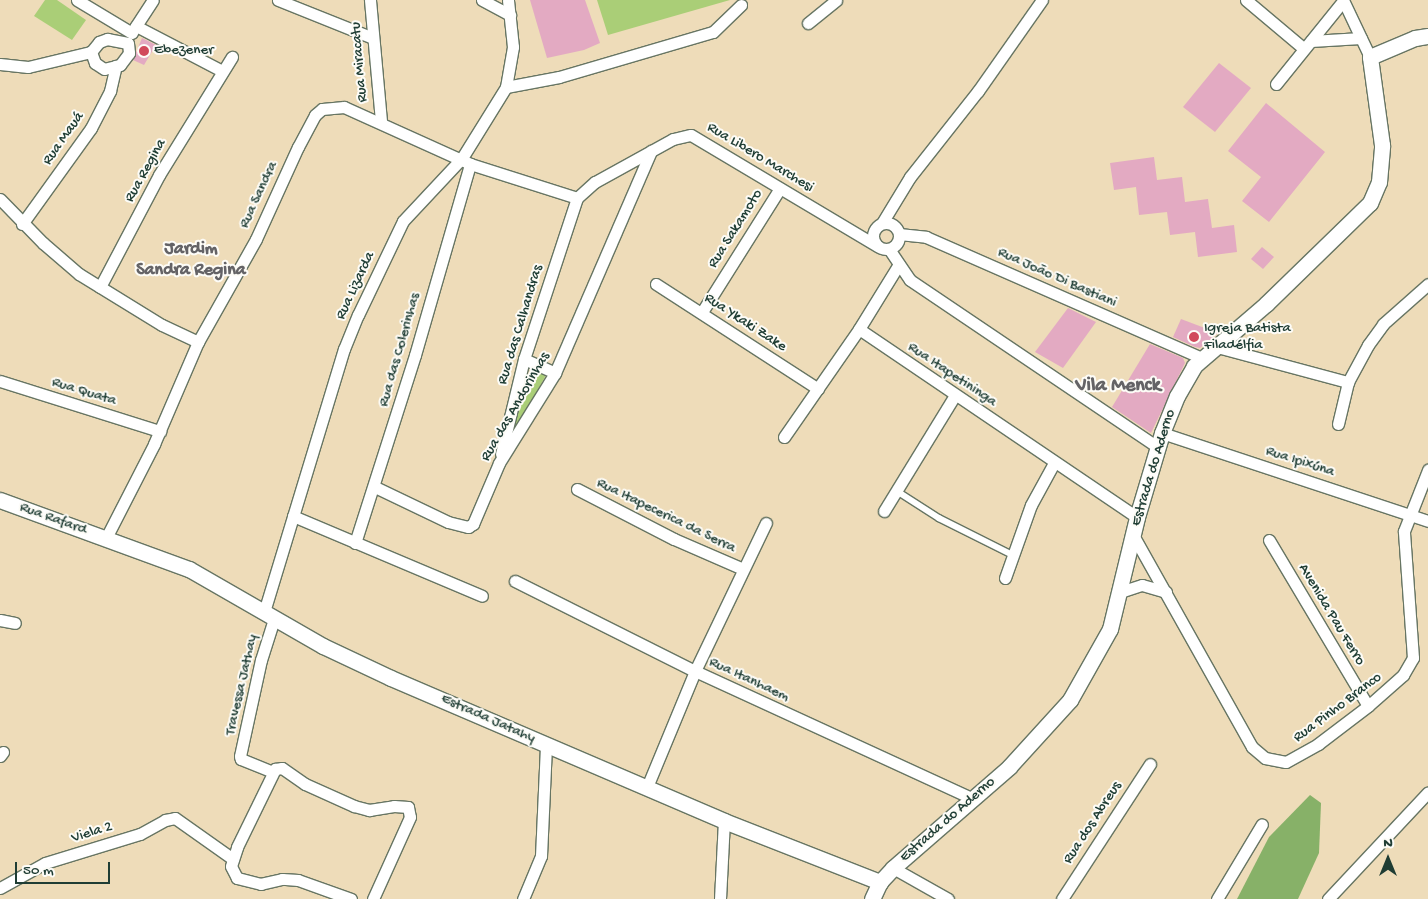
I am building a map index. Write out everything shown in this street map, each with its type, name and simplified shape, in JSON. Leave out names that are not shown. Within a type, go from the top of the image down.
[{"type":"main road","points":[[1370,57],[1415,38],[1428,36]]},
{"type":"main road","name":"Estrada do Aderno","points":[[872,899],[880,882],[893,868],[1009,767],[1070,700],[1103,648],[1120,592],[1137,517],[1160,440],[1177,396],[1202,358],[1217,347],[1351,223],[1376,193],[1382,144],[1370,57]]},
{"type":"main road","name":"Rua Rafard","points":[[0,500],[106,538]]},
{"type":"main road","name":"Estrada Jatahy","points":[[106,538],[208,578],[269,615],[391,678],[724,821],[880,882]]},
{"type":"street","points":[[77,0],[131,34],[222,71]]},
{"type":"street","points":[[0,64],[28,67],[91,52],[99,42],[131,34],[153,0]]},
{"type":"street","points":[[278,0],[373,38]]},
{"type":"street","name":"Rua Miracatu","points":[[370,0],[381,121]]},
{"type":"street","points":[[482,0],[510,15]]},
{"type":"street","name":"Rua Lizarda","points":[[269,615],[293,516],[344,348],[358,315],[403,221],[466,161],[506,87],[513,47],[508,0]]},
{"type":"street","points":[[808,23],[836,0]]},
{"type":"street","points":[[1042,0],[1036,12],[910,177],[882,223],[872,235],[877,246],[889,249],[910,280],[1160,440]]},
{"type":"street","points":[[1036,12],[1050,0]]},
{"type":"street","points":[[1246,0],[1307,45],[1361,38]]},
{"type":"street","points":[[1276,84],[1343,1],[1370,57]]},
{"type":"street","points":[[506,87],[559,77],[713,32],[741,5]]},
{"type":"street","name":"Rua Mauá","points":[[22,224],[91,128],[110,91],[116,66],[129,53],[131,34]]},
{"type":"street","points":[[91,52],[95,63],[104,68],[116,66]]},
{"type":"street","name":"Rua Regina","points":[[100,287],[159,175],[232,57]]},
{"type":"street","name":"Rua Sandra","points":[[106,538],[160,431],[198,342],[256,239],[315,115],[331,106],[344,108],[381,121],[466,161]]},
{"type":"street","name":"Rua Libero Marchesi","points":[[577,198],[595,182],[651,151],[673,139],[691,135],[877,246]]},
{"type":"street","name":"Rua das Andorinhas","points":[[375,487],[448,522],[468,527],[477,518],[498,463],[555,373],[651,151]]},
{"type":"street","points":[[466,161],[577,198]]},
{"type":"street","name":"Rua das Colerinhas","points":[[355,543],[375,487],[466,161]]},
{"type":"street","name":"Rua Sakamoto","points":[[702,312],[780,188]]},
{"type":"street","name":"Rua das Calhandras","points":[[498,463],[524,359],[577,198]]},
{"type":"street","points":[[0,199],[22,224],[61,258],[100,287],[198,342]]},
{"type":"street","points":[[882,223],[895,226],[899,234],[898,242],[889,249]]},
{"type":"street","name":"Rua João Di Bastiani","points":[[899,234],[926,237],[1202,358]]},
{"type":"street","points":[[784,436],[860,330],[899,264]]},
{"type":"street","name":"Rua Ykaki Zake","points":[[656,284],[818,388]]},
{"type":"street","points":[[1338,424],[1348,382],[1383,324],[1428,284]]},
{"type":"street","name":"Rua Itapetininga","points":[[860,330],[1054,463],[1137,517]]},
{"type":"street","points":[[1217,347],[1348,382]]},
{"type":"street","points":[[524,359],[555,373]]},
{"type":"street","name":"Rua Quata","points":[[0,381],[160,431]]},
{"type":"street","points":[[884,511],[955,395]]},
{"type":"street","name":"Rua Ipixúna","points":[[1160,440],[1428,521]]},
{"type":"street","points":[[1006,578],[1031,505],[1054,463]]},
{"type":"street","name":"Rua Pinho Branco","points":[[1133,535],[1252,746],[1265,758],[1277,763],[1294,759],[1368,706],[1403,675],[1412,658],[1403,542],[1410,514],[1428,470]]},
{"type":"street","name":"Rua Itapecerica da Serra","points":[[577,489],[674,539],[743,569]]},
{"type":"street","points":[[293,516],[482,596]]},
{"type":"street","points":[[647,787],[695,671],[766,523]]},
{"type":"street","name":"Avenida Pau Ferro","points":[[1269,540],[1368,706]]},
{"type":"street","name":"Rua Itanhaem","points":[[515,581],[695,671],[973,799]]},
{"type":"street","points":[[1120,592],[1142,585],[1166,592]]},
{"type":"street","name":"Travessa Jathay","points":[[269,615],[241,759],[273,772]]},
{"type":"street","points":[[0,620],[15,623]]},
{"type":"street","points":[[523,899],[541,856],[546,745]]},
{"type":"street","name":"Rua dos Abreus","points":[[1062,899],[1150,764]]},
{"type":"street","points":[[351,899],[298,880],[282,879],[261,884],[237,878],[231,866],[233,859],[273,772],[282,768],[305,784],[368,810],[408,807],[410,817],[373,899]]},
{"type":"street","points":[[1328,899],[1428,792]]},
{"type":"street","name":"Viela 2","points":[[0,888],[45,863],[140,834],[165,820],[175,818],[233,859]]},
{"type":"street","points":[[720,899],[724,821]]},
{"type":"street","points":[[1217,899],[1262,824]]},
{"type":"street","points":[[893,868],[948,899]]},
{"type":"lane","points":[[897,491],[939,518],[1015,556]]},
{"type":"green space","points":[[45,0],[57,0],[86,20],[72,40],[34,16]]},
{"type":"green space","points":[[597,0],[730,0],[608,35]]},
{"type":"green space","points":[[535,368],[547,373],[502,457]]},
{"type":"green space","points":[[1310,795],[1321,803],[1319,853],[1298,899],[1237,899],[1269,837]]},
{"type":"building","points":[[530,0],[585,0],[600,43],[584,50],[547,58]]},
{"type":"building","points":[[142,38],[156,45],[144,65],[133,60]]},
{"type":"building","points":[[1219,63],[1251,88],[1215,132],[1183,107]]},
{"type":"building","points":[[1266,103],[1325,152],[1269,222],[1242,201],[1261,177],[1228,151]]},
{"type":"building","points":[[1154,157],[1157,180],[1182,177],[1185,202],[1208,199],[1212,228],[1234,225],[1237,252],[1198,257],[1195,232],[1170,235],[1167,212],[1139,215],[1136,187],[1114,190],[1110,163]]},
{"type":"building","points":[[1262,247],[1274,257],[1263,269],[1251,259]]},
{"type":"building","points":[[1068,308],[1096,322],[1063,368],[1035,352]]},
{"type":"building","name":"Igreja Batista Filadélfia","points":[[1181,319],[1218,333],[1200,348],[1195,347],[1173,337]]},
{"type":"building","points":[[1150,344],[1183,358],[1185,363],[1151,433],[1112,407]]},
{"type":"place","name":"Ebezener","points":[[144,51]]},
{"type":"place","name":"Igreja Batista Filadélfia","points":[[1194,337]]},
{"type":"district","name":"Jardim Sandra Regina","points":[[191,261]]},
{"type":"district","name":"Vila Menck","points":[[1118,386]]}]
